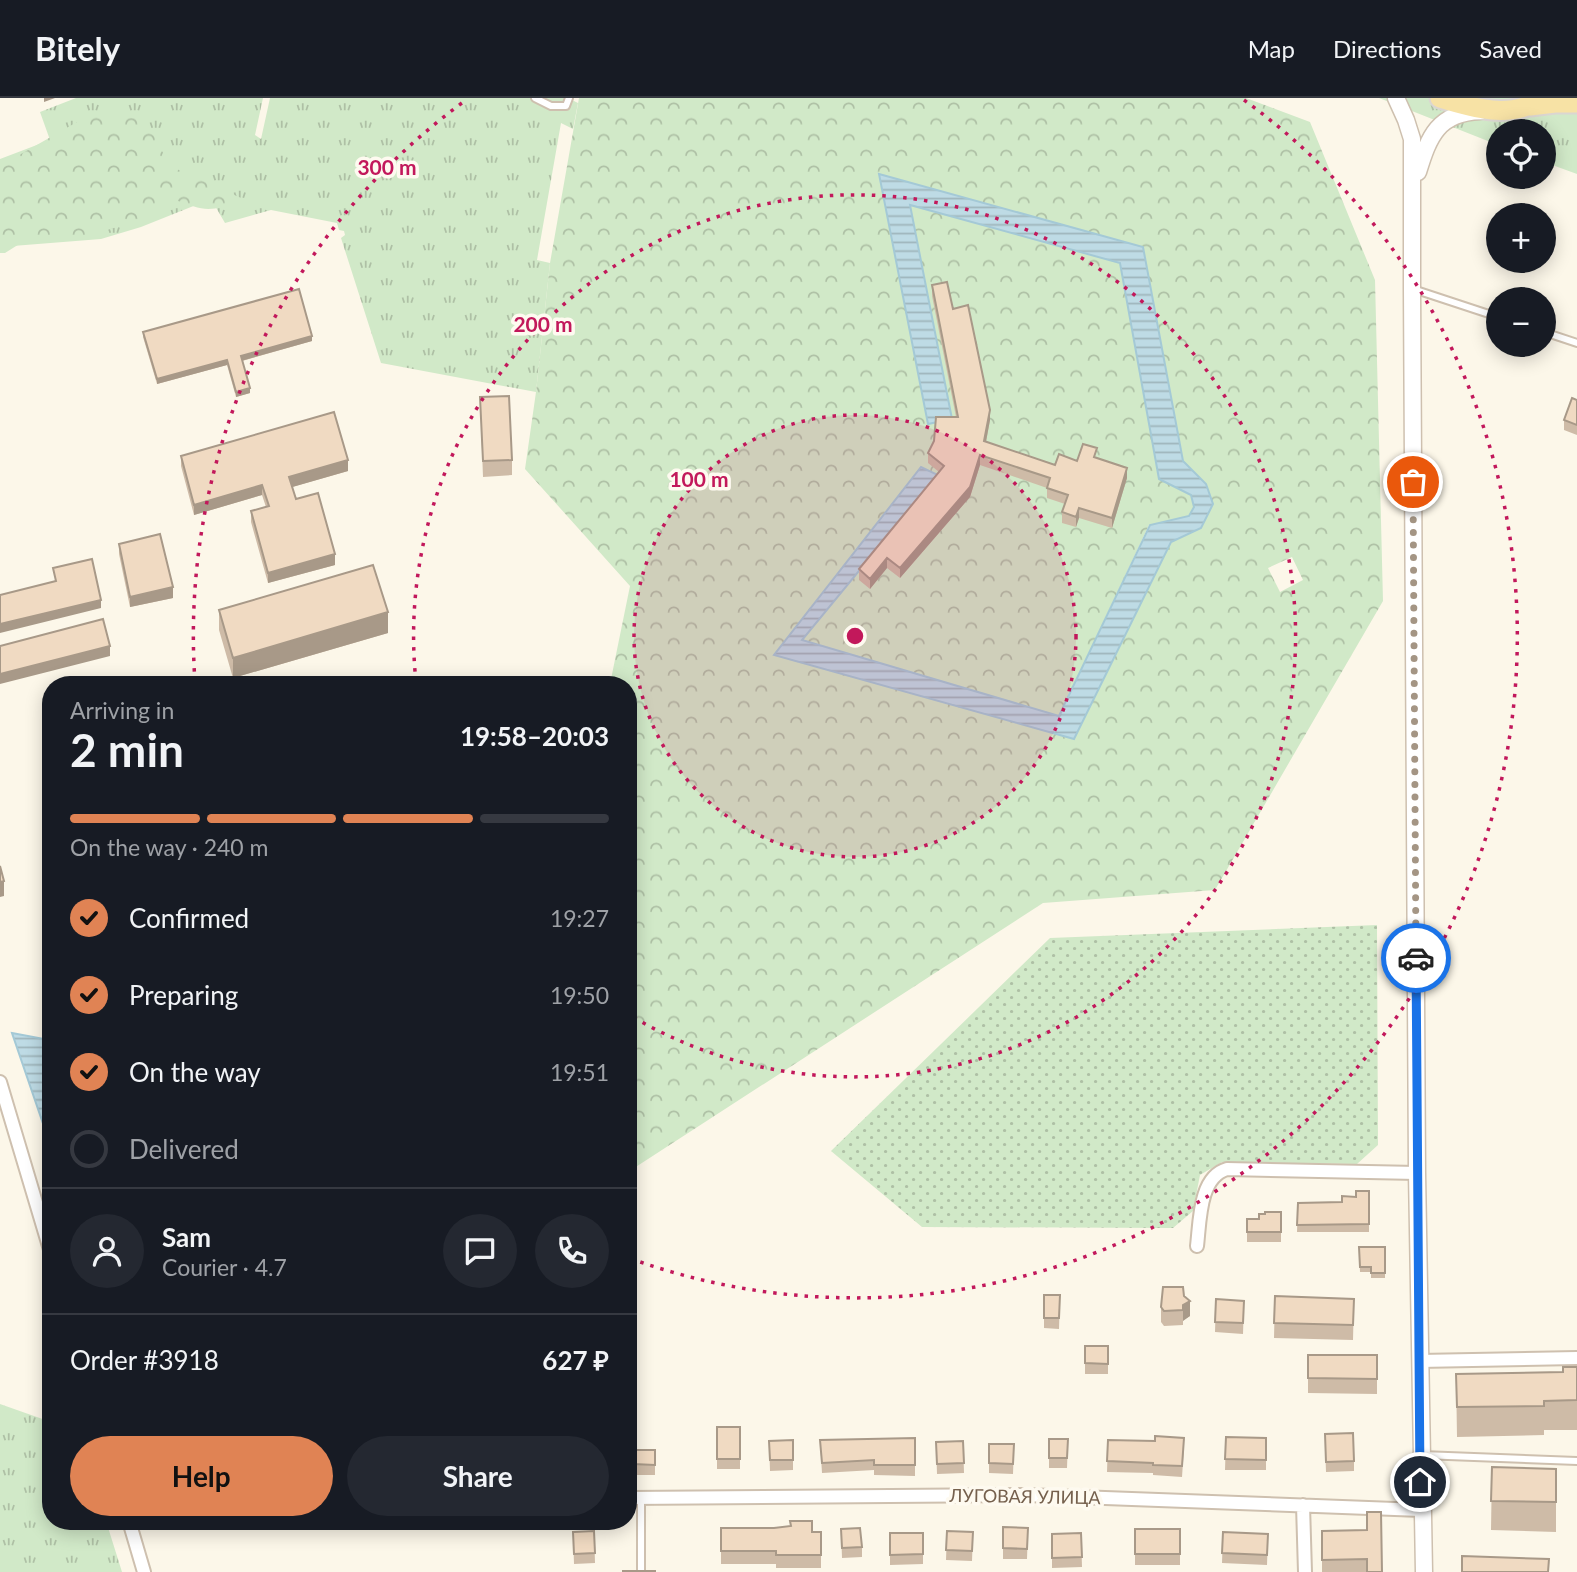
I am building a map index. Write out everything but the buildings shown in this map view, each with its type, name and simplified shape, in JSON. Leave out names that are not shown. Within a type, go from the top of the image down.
[{"type":"main road","points":[[1440,98],[1491,111],[1512,110],[1535,102],[1577,103]]},
{"type":"street","points":[[1396,98],[1412,139],[1413,188],[1417,1173],[1423,1572]]},
{"type":"street","points":[[1413,188],[1426,146],[1441,124],[1452,116],[1491,111]]},
{"type":"street","points":[[0,1082],[42,1223]]},
{"type":"street","points":[[1198,1246],[1201,1209],[1209,1183],[1217,1172],[1227,1169],[1417,1173]]},
{"type":"street","points":[[1419,1361],[1577,1358]]},
{"type":"street","name":"ЛУГОВАЯ УЛИЦА","points":[[637,1497],[1025,1495],[1421,1510]]},
{"type":"street","points":[[1303,1505],[1305,1572]]},
{"type":"street","points":[[132,1530],[144,1572]]},
{"type":"lane","points":[[536,98],[551,106],[566,106],[569,98]]},
{"type":"lane","points":[[1412,289],[1486,313]]},
{"type":"lane","points":[[1556,336],[1577,343]]},
{"type":"lane","points":[[1420,1455],[1577,1461]]},
{"type":"lane","points":[[637,1522],[641,1572]]},
{"type":"green space","points":[[76,98],[263,98],[255,135],[261,139],[270,98],[568,98],[578,103],[573,129],[561,123],[537,260],[550,263],[536,392],[381,363],[341,238],[345,235],[344,231],[339,230],[337,223],[271,210],[225,223],[211,199],[141,227],[101,239],[0,247],[0,159],[50,140],[40,112]]},
{"type":"green space","points":[[579,98],[1246,98],[1310,122],[1375,280],[1383,601],[1215,890],[1043,903],[637,1166],[637,676],[612,676],[630,586],[525,469],[550,263]],"holes":[[[879,174],[1143,247],[1183,461],[1206,484],[1201,528],[1171,541],[1074,739],[774,655],[922,467],[937,475],[802,640],[1059,716],[1149,525],[1189,516],[1194,507],[1191,495],[1159,479],[1120,263],[910,205],[952,419]],[[1292,557],[1303,580],[1280,592],[1268,568]]]},
{"type":"green space","points":[[1379,98],[1577,98],[1577,174],[1556,166],[1556,119],[1486,119],[1486,140]]},
{"type":"green space","points":[[91,114],[145,119],[170,166],[241,198],[214,209],[173,199],[139,221],[86,236],[32,236],[5,253],[0,253],[0,166]]},
{"type":"green space","points":[[1377,925],[1378,1145],[1357,1164],[1222,1162],[1200,1175],[1193,1211],[1173,1228],[922,1227],[831,1151],[1050,938]]},
{"type":"green space","points":[[0,1404],[42,1419],[42,1530],[109,1530],[122,1572],[0,1572]]},
{"type":"water","points":[[879,174],[1143,247],[1183,461],[1206,484],[1213,504],[1201,528],[1171,542],[1074,739],[774,655],[921,467],[938,475],[802,640],[1059,716],[1150,525],[1189,516],[1194,507],[1191,495],[1159,479],[1120,263],[910,205],[952,419],[928,424]]},
{"type":"water","points":[[12,1033],[42,1039],[42,1121]]},
{"type":"way so far","points":[[1413,482],[1416,958]]},
{"type":"route","points":[[1416,958],[1420,1482]]}]
